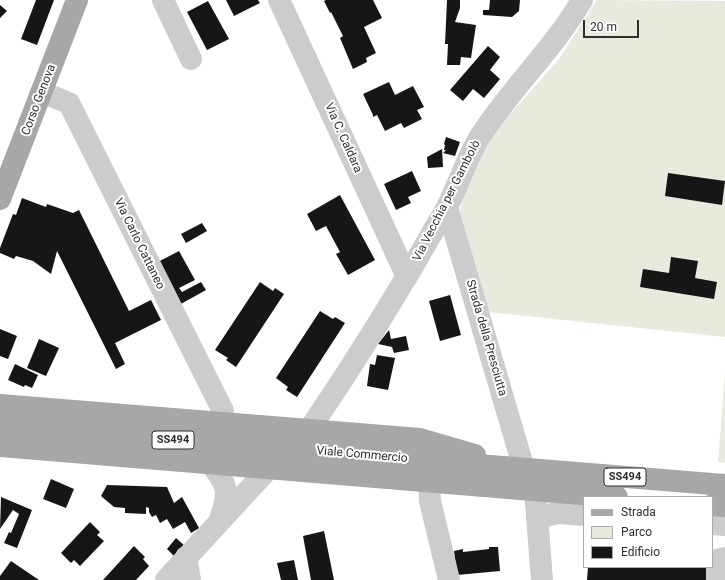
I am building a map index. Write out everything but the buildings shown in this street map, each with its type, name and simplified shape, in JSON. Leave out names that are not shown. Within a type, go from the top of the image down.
[{"type":"main road","name":"Corso Genova","points":[[0,199],[77,0]]},
{"type":"main road","points":[[0,405],[420,440],[524,469]]},
{"type":"main road","name":"Viale Commercio","points":[[0,426],[725,485]]},
{"type":"main road","points":[[0,446],[605,496]]},
{"type":"main road","points":[[713,505],[725,506]]},
{"type":"street","points":[[163,0],[191,59]]},
{"type":"street","name":"Via C. Caldara","points":[[279,0],[407,277]]},
{"type":"street","name":"Via Vecchia per Gambolò","points":[[309,430],[348,374],[407,277],[447,207],[479,139],[567,25],[582,0]]},
{"type":"street","name":"Via Carlo Cattaneo","points":[[41,92],[69,103],[223,412]]},
{"type":"street","name":"Strada della Presciutta","points":[[447,207],[524,469]]},
{"type":"street","points":[[210,463],[226,486],[226,503],[220,519]]},
{"type":"street","points":[[166,580],[220,519],[269,468]]},
{"type":"street","points":[[429,482],[430,500],[449,580]]},
{"type":"street","points":[[535,490],[542,580]]},
{"type":"street","points":[[537,518],[557,513],[583,515]]},
{"type":"street","points":[[713,524],[725,525]]},
{"type":"street","points":[[186,557],[190,580]]},
{"type":"street","points":[[717,580],[717,560],[725,558]]},
{"type":"green space","points":[[597,0],[725,1],[725,337],[488,312],[460,212],[464,187],[478,150],[559,59]]},
{"type":"green space","points":[[725,373],[725,463],[718,462]]}]
